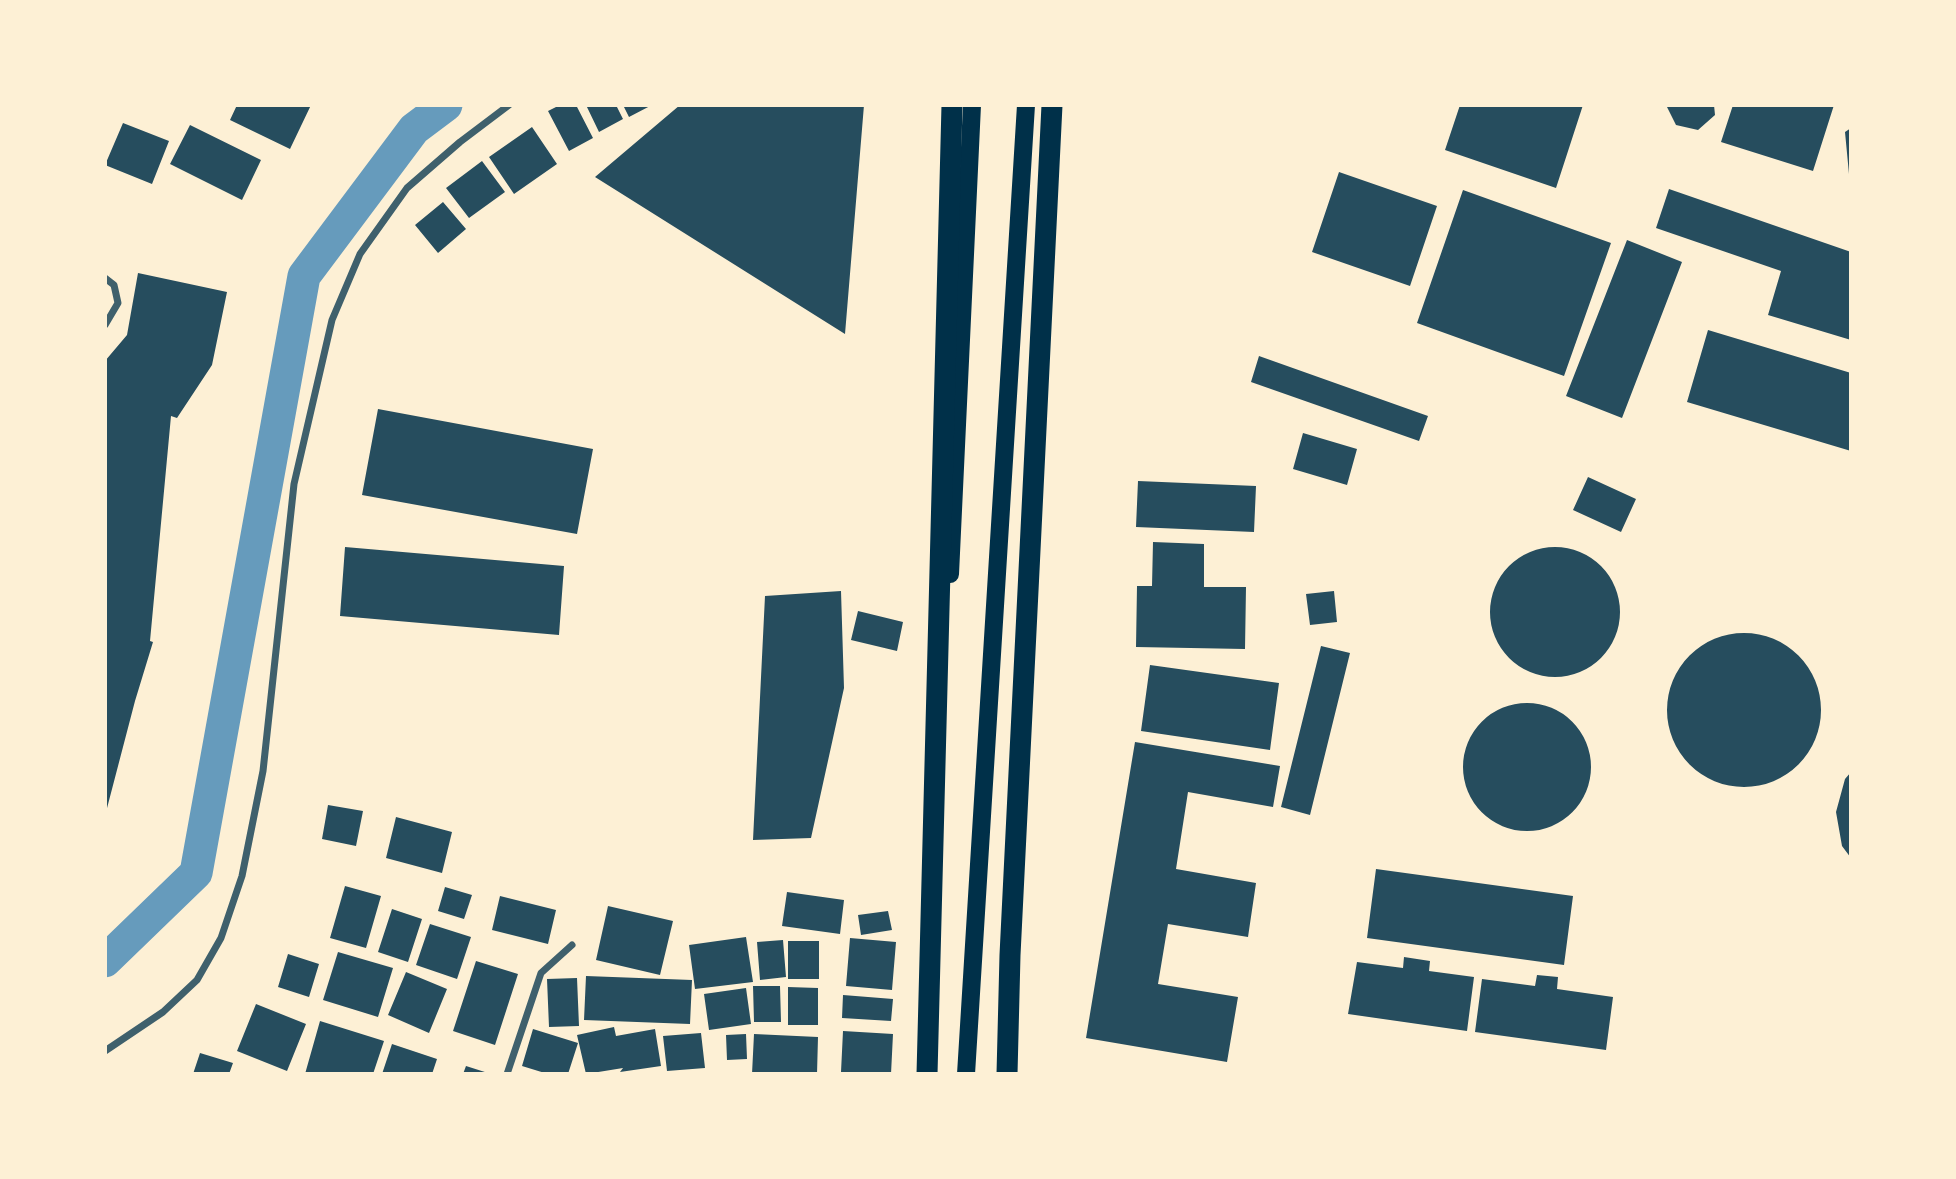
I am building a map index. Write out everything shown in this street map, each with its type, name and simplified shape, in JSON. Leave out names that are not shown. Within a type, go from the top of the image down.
[{"type":"highway","points":[[927,1074],[952,105]]},
{"type":"highway","points":[[1007,1074],[1010,955],[1052,105]]},
{"type":"highway","points":[[999,1074],[1010,955]]},
{"type":"highway","points":[[920,1074],[929,975]]},
{"type":"main road","points":[[927,1074],[972,105]]},
{"type":"main road","points":[[966,1074],[1026,105]]},
{"type":"street","points":[[105,1051],[163,1012],[197,979],[221,938],[242,876],[263,771],[294,484],[332,320],[360,254],[408,188],[460,142],[509,105]]},
{"type":"street","points":[[105,278],[114,285],[118,303],[105,325]]},
{"type":"street","points":[[507,1074],[541,973],[572,945]]},
{"type":"building","points":[[237,105],[311,105],[290,149],[230,120]]},
{"type":"building","points":[[560,105],[576,105],[593,138],[569,151],[548,111]]},
{"type":"building","points":[[586,105],[616,105],[623,119],[599,132]]},
{"type":"building","points":[[623,105],[652,105],[629,117]]},
{"type":"building","points":[[680,105],[864,105],[845,334],[595,177]]},
{"type":"building","points":[[1460,105],[1583,105],[1556,188],[1445,150]]},
{"type":"building","points":[[1666,105],[1714,105],[1715,115],[1698,130],[1676,125]]},
{"type":"building","points":[[1733,105],[1834,105],[1813,171],[1721,142]]},
{"type":"building","points":[[123,123],[169,141],[152,184],[105,165]]},
{"type":"building","points":[[190,125],[261,160],[242,200],[170,164]]},
{"type":"building","points":[[532,127],[557,164],[514,194],[489,157]]},
{"type":"building","points":[[1851,128],[1851,174],[1849,174],[1845,132]]},
{"type":"building","points":[[482,161],[505,192],[469,218],[446,188]]},
{"type":"building","points":[[1339,172],[1437,206],[1410,286],[1312,252]]},
{"type":"building","points":[[1669,189],[1851,252],[1851,340],[1768,315],[1781,271],[1656,228]]},
{"type":"building","points":[[1463,190],[1611,243],[1564,376],[1417,323]]},
{"type":"building","points":[[443,202],[466,229],[438,253],[415,225]]},
{"type":"building","points":[[1627,240],[1682,262],[1622,418],[1566,396]]},
{"type":"building","points":[[138,273],[227,292],[212,365],[177,418],[171,416],[150,641],[153,642],[106,812],[105,361],[127,335]]},
{"type":"building","points":[[1708,330],[1851,373],[1851,451],[1687,402]]},
{"type":"building","points":[[1259,356],[1428,416],[1419,441],[1251,382]]},
{"type":"building","points":[[378,409],[593,449],[577,534],[362,495]]},
{"type":"building","points":[[1303,433],[1357,449],[1347,485],[1293,469]]},
{"type":"building","points":[[1588,477],[1636,499],[1621,532],[1573,510]]},
{"type":"building","points":[[1138,481],[1256,486],[1254,532],[1136,527]]},
{"type":"building","points":[[1153,542],[1204,544],[1204,587],[1246,587],[1245,649],[1136,647],[1137,586],[1152,586]]},
{"type":"building","points":[[345,547],[564,566],[559,635],[340,616]]},
{"type":"building","points":[[1555,547],[1580,552],[1601,566],[1615,587],[1620,612],[1615,637],[1601,658],[1580,672],[1555,677],[1530,672],[1509,658],[1495,637],[1490,612],[1495,587],[1509,566],[1530,552]]},
{"type":"building","points":[[841,591],[844,688],[811,838],[753,840],[765,596]]},
{"type":"building","points":[[1334,591],[1337,622],[1310,625],[1306,594]]},
{"type":"building","points":[[858,611],[903,622],[897,651],[851,640]]},
{"type":"building","points":[[1744,633],[1773,639],[1798,656],[1815,681],[1821,710],[1815,739],[1798,764],[1773,781],[1744,787],[1715,781],[1690,764],[1673,739],[1667,710],[1673,681],[1690,656],[1715,639]]},
{"type":"building","points":[[1321,646],[1350,653],[1310,815],[1281,807]]},
{"type":"building","points":[[1150,665],[1279,683],[1270,750],[1141,731]]},
{"type":"building","points":[[1527,703],[1551,708],[1572,722],[1586,743],[1591,767],[1586,791],[1572,812],[1551,826],[1527,831],[1503,826],[1482,812],[1468,791],[1463,767],[1468,743],[1482,722],[1503,708]]},
{"type":"building","points":[[1135,742],[1280,766],[1273,807],[1188,792],[1176,869],[1256,883],[1248,937],[1168,924],[1158,984],[1238,997],[1227,1062],[1086,1038]]},
{"type":"building","points":[[1851,772],[1851,858],[1842,846],[1836,812],[1845,779]]},
{"type":"building","points":[[328,805],[363,811],[356,846],[322,839]]},
{"type":"building","points":[[396,817],[452,832],[442,873],[386,858]]},
{"type":"building","points":[[1376,869],[1573,896],[1564,965],[1367,938]]},
{"type":"building","points":[[345,886],[381,896],[366,948],[330,938]]},
{"type":"building","points":[[445,887],[472,895],[464,919],[438,911]]},
{"type":"building","points":[[787,892],[844,900],[840,934],[782,926]]},
{"type":"building","points":[[500,896],[556,910],[548,944],[492,930]]},
{"type":"building","points":[[608,906],[673,921],[660,975],[596,960]]},
{"type":"building","points":[[392,909],[422,919],[408,962],[378,952]]},
{"type":"building","points":[[888,911],[892,930],[861,935],[858,915]]},
{"type":"building","points":[[430,924],[471,937],[457,979],[416,965]]},
{"type":"building","points":[[746,937],[753,982],[695,989],[689,945]]},
{"type":"building","points":[[850,938],[896,942],[892,990],[846,986]]},
{"type":"building","points":[[783,940],[786,977],[760,980],[757,942]]},
{"type":"building","points":[[788,941],[819,941],[819,979],[788,979]]},
{"type":"building","points":[[338,952],[393,968],[378,1017],[323,1000]]},
{"type":"building","points":[[288,954],[319,964],[309,997],[278,987]]},
{"type":"building","points":[[1404,957],[1430,961],[1429,971],[1474,977],[1467,1031],[1348,1014],[1357,962],[1403,968]]},
{"type":"building","points":[[476,961],[518,974],[495,1045],[453,1031]]},
{"type":"building","points":[[406,972],[447,989],[429,1033],[388,1015]]},
{"type":"building","points":[[1537,975],[1558,977],[1557,989],[1613,997],[1606,1050],[1475,1032],[1482,979],[1535,986]]},
{"type":"building","points":[[586,976],[692,980],[690,1024],[584,1020]]},
{"type":"building","points":[[577,978],[579,1026],[549,1027],[547,979]]},
{"type":"building","points":[[753,986],[780,986],[781,1022],[754,1022]]},
{"type":"building","points":[[788,987],[818,988],[818,1025],[788,1025]]},
{"type":"building","points":[[746,988],[751,1024],[709,1030],[704,994]]},
{"type":"building","points":[[843,995],[893,999],[891,1021],[842,1018]]},
{"type":"building","points":[[256,1004],[306,1024],[287,1071],[237,1051]]},
{"type":"building","points":[[320,1021],[384,1041],[373,1074],[305,1074]]},
{"type":"building","points":[[614,1027],[616,1036],[655,1029],[661,1066],[586,1074],[577,1035]]},
{"type":"building","points":[[533,1029],[578,1043],[568,1074],[548,1074],[522,1066]]},
{"type":"building","points":[[843,1031],[893,1034],[891,1074],[841,1072]]},
{"type":"building","points":[[701,1033],[705,1068],[667,1071],[663,1036]]},
{"type":"building","points":[[746,1034],[747,1059],[727,1060],[726,1035]]},
{"type":"building","points":[[754,1034],[818,1037],[817,1074],[752,1074]]},
{"type":"building","points":[[392,1044],[437,1059],[432,1074],[382,1074]]},
{"type":"building","points":[[200,1053],[233,1063],[229,1074],[193,1074]]},
{"type":"building","points":[[466,1066],[488,1073],[488,1074],[463,1074]]},
{"type":"waterway","points":[[105,961],[196,873],[304,276],[414,129],[446,105]]}]
